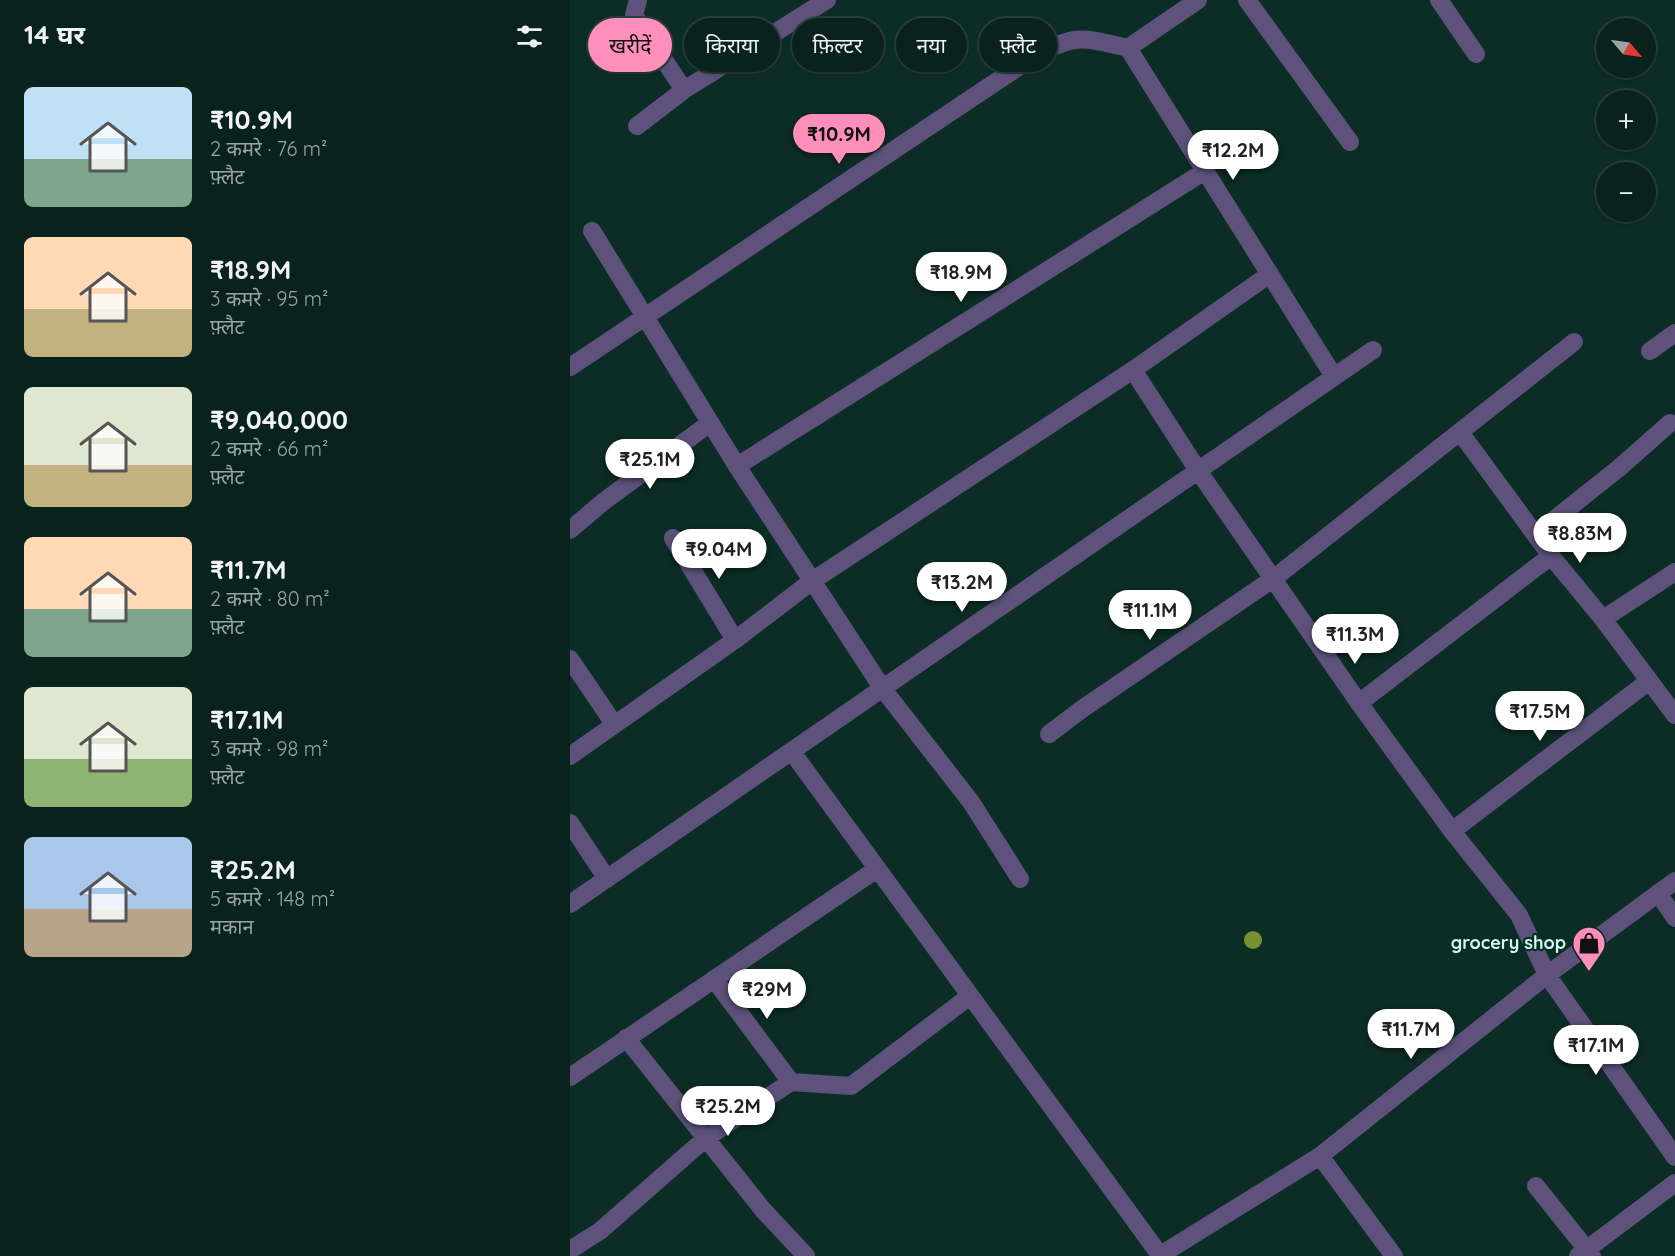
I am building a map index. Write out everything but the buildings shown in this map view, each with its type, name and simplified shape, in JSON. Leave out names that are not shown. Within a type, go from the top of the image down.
[{"type":"street","points":[[638,0],[634,15],[684,90]]},
{"type":"street","points":[[637,126],[684,90],[827,0]]},
{"type":"street","points":[[1128,48],[1176,6],[1198,0]]},
{"type":"street","points":[[1247,0],[1350,142]]},
{"type":"street","points":[[1439,0],[1476,54]]},
{"type":"street","points":[[570,367],[1036,55],[1060,42],[1082,38],[1128,48],[1333,375]]},
{"type":"street","points":[[737,466],[1205,171]]},
{"type":"street","points":[[592,231],[737,466],[883,689],[971,802],[1020,879]]},
{"type":"street","points":[[570,756],[735,640],[812,581],[1133,370],[1269,274]]},
{"type":"street","points":[[1650,351],[1675,333]]},
{"type":"street","points":[[1049,734],[1273,579],[1574,342]]},
{"type":"street","points":[[570,904],[1199,472],[1333,375],[1373,350]]},
{"type":"street","points":[[1133,370],[1199,472],[1359,703],[1452,831],[1519,915],[1546,975],[1675,1157]]},
{"type":"street","points":[[570,530],[603,502],[710,423]]},
{"type":"street","points":[[1536,534],[1619,468],[1670,423]]},
{"type":"street","points":[[1460,432],[1551,556],[1603,619],[1675,715]]},
{"type":"street","points":[[673,538],[735,640]]},
{"type":"street","points":[[1359,703],[1551,556]]},
{"type":"street","points":[[1603,619],[1675,572]]},
{"type":"street","points":[[570,659],[614,724]]},
{"type":"street","points":[[1452,831],[1649,681]]},
{"type":"street","points":[[792,752],[1160,1256],[1320,1156],[1546,975],[1675,881]]},
{"type":"street","points":[[570,823],[607,879]]},
{"type":"street","points":[[570,1077],[877,869]]},
{"type":"street","points":[[1658,893],[1675,918]]},
{"type":"street","points":[[714,979],[790,1082]]},
{"type":"street","points":[[570,1250],[600,1231],[706,1138],[790,1082],[851,1086],[970,996]]},
{"type":"street","points":[[626,1038],[763,1210],[806,1256]]},
{"type":"street","points":[[1320,1156],[1394,1256]]},
{"type":"street","points":[[1536,1186],[1586,1254],[1675,1183]]},
{"type":"place","name":"grocery shop","points":[[1589,972]]}]
